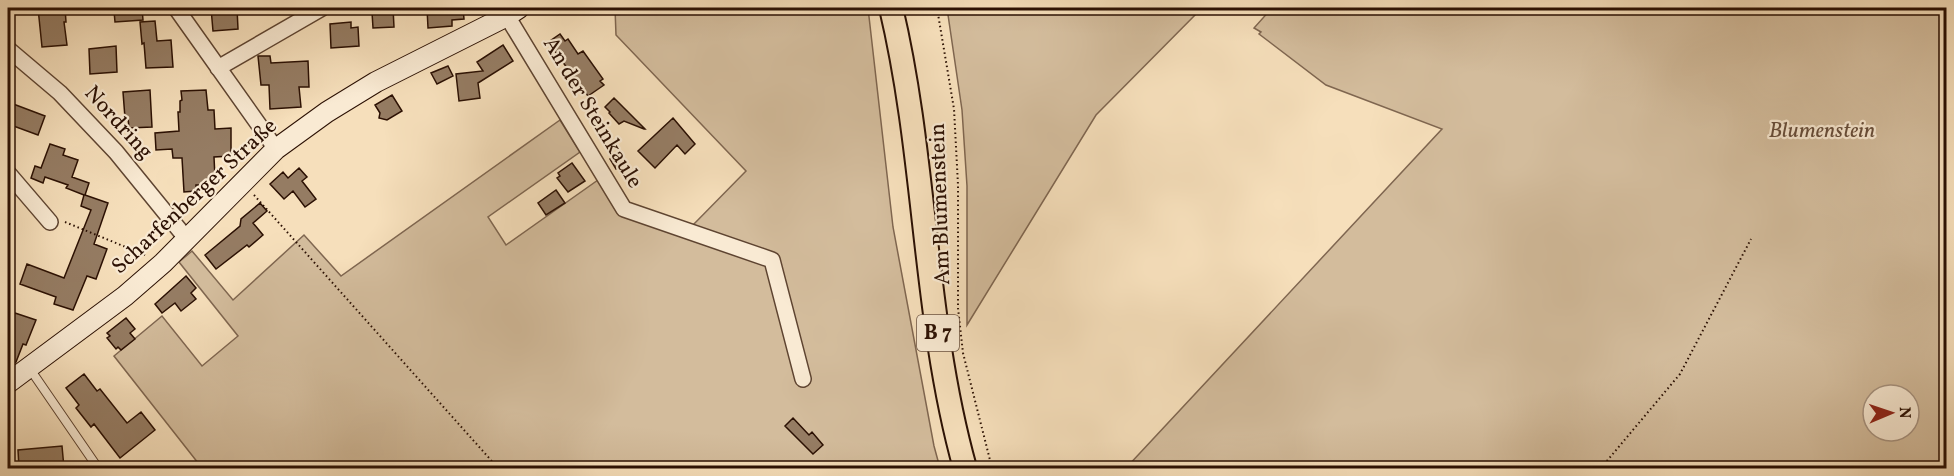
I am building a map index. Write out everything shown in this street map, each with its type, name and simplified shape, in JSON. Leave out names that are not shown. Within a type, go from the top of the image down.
[{"type":"main road","name":"B 7","points":[[891,8],[899,39],[908,100],[940,353],[954,430],[965,468]]},
{"type":"street","points":[[176,8],[276,149]]},
{"type":"street","points":[[218,68],[322,8]]},
{"type":"street","name":"Scharfenberger Straße","points":[[8,384],[93,321],[162,263],[276,149],[327,112],[376,82],[513,12]]},
{"type":"street","name":"An der Steinkaule","points":[[513,12],[624,209],[772,260],[803,379]]},
{"type":"street","name":"Nordring","points":[[8,49],[60,93],[116,152],[186,238]]},
{"type":"street","points":[[8,173],[50,222]]},
{"type":"lane","points":[[29,368],[98,468]]},
{"type":"path","name":"Am Blumenstein","points":[[937,8],[954,110],[958,185],[958,308],[963,353],[992,468]]},
{"type":"path","points":[[242,182],[498,468]]},
{"type":"path","points":[[50,222],[66,222],[162,263]]},
{"type":"path","points":[[1601,468],[1680,374],[1751,238]]},
{"type":"green space","points":[[615,8],[868,8],[893,227],[940,468],[202,468],[114,356],[162,316],[202,366],[238,336],[179,262],[192,251],[233,300],[304,235],[341,276],[560,120],[580,152],[488,217],[506,245],[598,180],[620,214],[692,226],[746,171],[616,35]]},
{"type":"green space","points":[[947,8],[1202,8],[1096,115],[967,325],[967,186],[962,110]]},
{"type":"green space","name":"Blumenstein","points":[[1272,8],[1946,8],[1946,468],[1126,468],[1442,129],[1326,85],[1259,34],[1261,32],[1254,28]]},
{"type":"building","points":[[38,8],[65,8],[67,45],[42,47]]},
{"type":"building","points":[[116,8],[142,8],[143,20],[115,22]]},
{"type":"building","points":[[211,8],[237,8],[238,29],[213,31]]},
{"type":"building","points":[[374,8],[393,8],[394,27],[373,28]]},
{"type":"building","points":[[427,8],[463,8],[464,19],[452,20],[452,26],[428,28]]},
{"type":"building","points":[[155,21],[157,41],[171,40],[173,67],[146,68],[140,22]]},
{"type":"building","points":[[351,22],[351,28],[358,27],[359,46],[331,48],[330,24]]},
{"type":"building","points":[[560,34],[565,41],[568,39],[578,54],[583,51],[603,79],[600,81],[604,85],[588,96],[553,49],[555,48],[550,41]]},
{"type":"building","points":[[503,45],[513,61],[478,83],[480,98],[459,101],[456,74],[483,71],[477,62]]},
{"type":"building","points":[[116,46],[117,72],[90,74],[89,49]]},
{"type":"building","points":[[258,56],[270,56],[271,63],[308,61],[309,87],[299,87],[301,107],[270,109],[269,85],[261,85]]},
{"type":"building","points":[[448,66],[453,76],[437,84],[431,73]]},
{"type":"building","points":[[150,90],[152,127],[129,128],[128,118],[125,118],[123,92]]},
{"type":"building","points":[[206,90],[208,110],[214,110],[215,129],[231,128],[231,156],[214,157],[215,178],[208,178],[209,181],[196,185],[196,191],[184,192],[182,158],[173,158],[172,149],[156,150],[155,133],[179,131],[178,112],[180,112],[180,101],[182,100],[181,91]]},
{"type":"building","points":[[392,95],[402,111],[387,120],[379,118],[380,113],[375,105]]},
{"type":"building","points":[[614,98],[645,129],[624,121],[619,124],[605,107]]},
{"type":"building","points":[[8,102],[45,116],[38,135],[8,124]]},
{"type":"building","points":[[673,118],[695,144],[685,154],[677,145],[655,168],[638,151]]},
{"type":"building","points":[[50,144],[65,149],[63,155],[78,160],[72,177],[89,183],[85,195],[108,203],[94,244],[107,249],[96,279],[87,276],[73,310],[54,304],[56,297],[20,284],[27,264],[64,278],[91,210],[81,206],[84,195],[66,188],[68,185],[45,177],[43,183],[31,178],[35,166],[41,168]]},
{"type":"building","points":[[620,153],[626,163],[616,169],[610,159]]},
{"type":"building","points":[[572,163],[585,181],[568,192],[557,178],[560,176],[558,173]]},
{"type":"building","points":[[299,168],[307,177],[302,181],[316,199],[305,207],[293,191],[284,199],[270,184],[283,172],[288,178]]},
{"type":"building","points":[[556,190],[565,203],[546,215],[538,203]]},
{"type":"building","points":[[260,203],[267,211],[253,223],[263,235],[216,269],[205,255],[240,226],[241,219]]},
{"type":"building","points":[[186,276],[196,288],[191,293],[196,299],[181,311],[175,303],[162,313],[155,304]]},
{"type":"building","points":[[15,313],[36,320],[26,345],[23,344],[16,362],[8,368],[8,333]]},
{"type":"building","points":[[126,318],[135,329],[130,333],[135,339],[121,350],[118,347],[116,349],[107,338],[110,336],[107,333]]},
{"type":"building","points":[[84,374],[97,391],[100,389],[127,423],[141,412],[155,430],[120,458],[94,424],[91,427],[76,408],[79,405],[66,388]]},
{"type":"building","points":[[793,418],[809,435],[812,432],[823,445],[813,454],[785,426]]},
{"type":"building","points":[[62,446],[64,468],[19,468],[18,450]]}]
